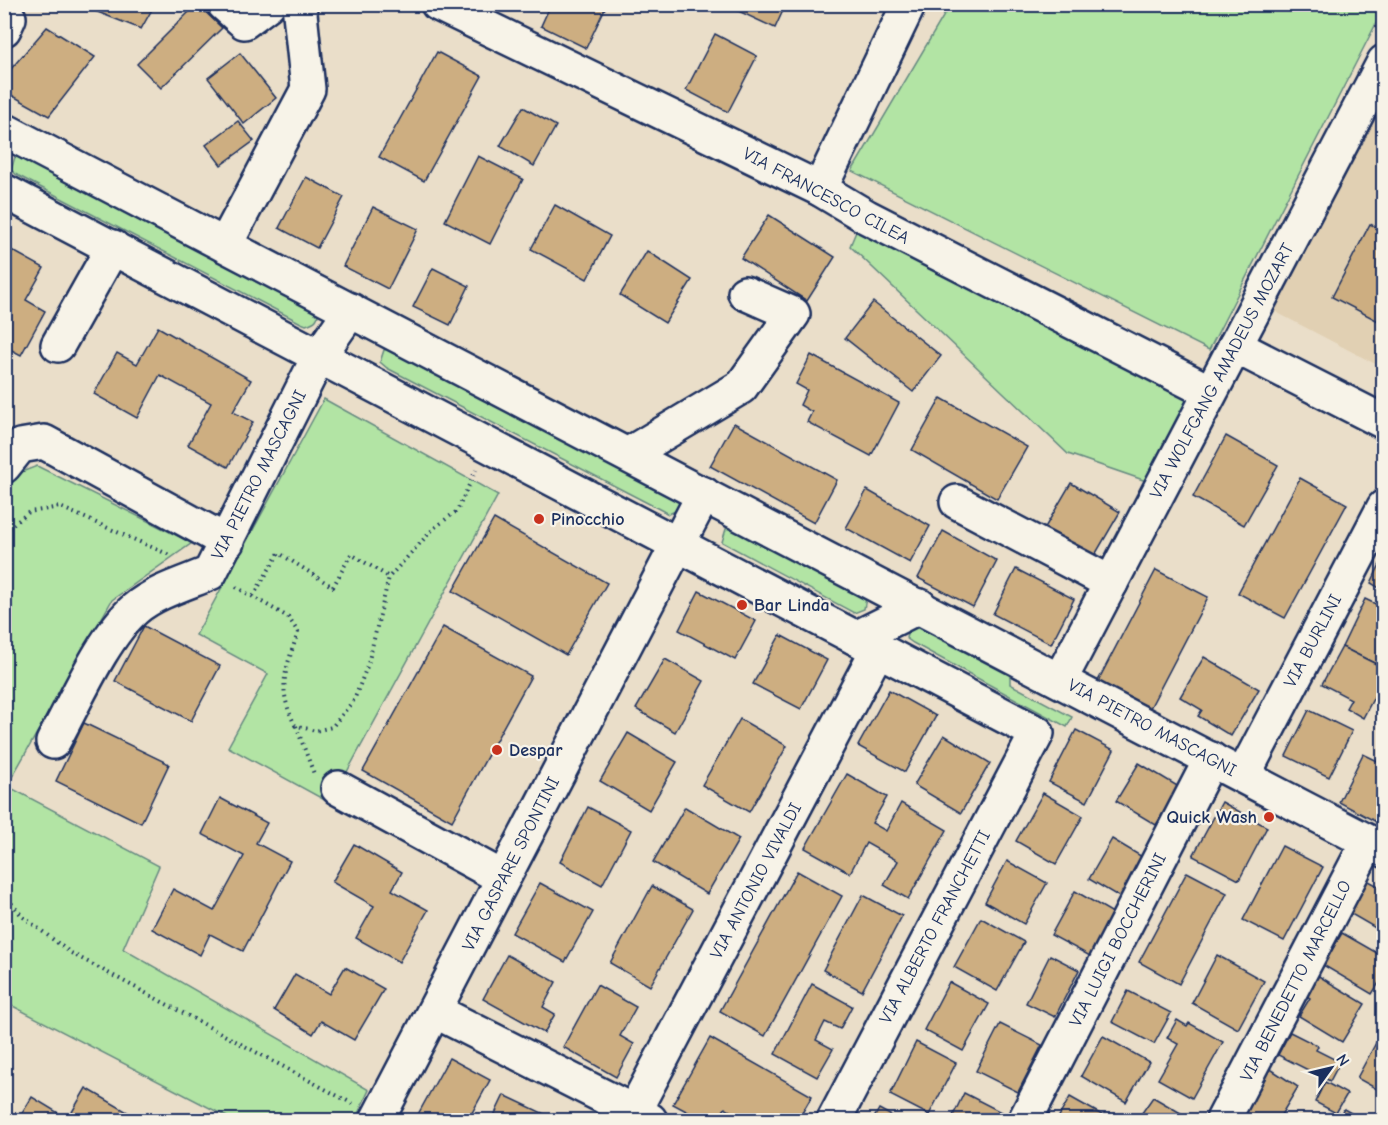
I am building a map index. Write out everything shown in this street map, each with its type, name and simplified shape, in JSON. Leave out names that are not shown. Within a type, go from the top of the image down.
[{"type":"street","points":[[224,4],[244,22],[268,4]]},
{"type":"street","points":[[225,245],[308,89],[299,4]]},
{"type":"street","name":"VIA FRANCESCO CILEA","points":[[438,4],[820,189],[867,217],[1210,392]]},
{"type":"street","points":[[820,189],[909,4]]},
{"type":"street","name":"VIA WOLFGANG AMADEUS MOZART","points":[[1060,680],[1383,62]]},
{"type":"street","name":"VIA PIETRO MASCAGNI","points":[[4,130],[1380,848]]},
{"type":"street","points":[[4,191],[867,644],[920,606]]},
{"type":"street","points":[[58,345],[112,247]]},
{"type":"street","points":[[628,454],[741,387],[793,314],[745,293]]},
{"type":"street","name":"VIA PIETRO MASCAGNI","points":[[53,742],[112,637],[136,609],[165,592],[210,573],[319,356],[351,310]]},
{"type":"street","points":[[1235,346],[1383,422]]},
{"type":"street","points":[[4,466],[20,446],[44,442],[226,542]]},
{"type":"street","points":[[676,544],[704,494]]},
{"type":"street","points":[[957,502],[1111,583]]},
{"type":"street","name":"VIA BURLINI","points":[[1243,776],[1383,507]]},
{"type":"street","name":"VIA GASPARE SPONTINI","points":[[377,1119],[676,544]]},
{"type":"street","name":"VIA ALBERTO FRANCHETTI","points":[[834,1120],[1037,733],[867,644]]},
{"type":"street","name":"VIA ANTONIO VIVALDI","points":[[642,1117],[867,644]]},
{"type":"street","name":"VIA LUIGI BOCCHERINI","points":[[1025,1120],[1211,759]]},
{"type":"street","points":[[338,788],[503,878]]},
{"type":"street","name":"VIA BENEDETTO MARCELLO","points":[[1223,1120],[1380,848]]},
{"type":"street","points":[[435,1011],[642,1117]]},
{"type":"path","points":[[295,725],[315,731],[332,727],[354,700],[368,664],[389,578],[434,528],[457,511],[489,445]]},
{"type":"path","points":[[4,532],[29,512],[60,507],[210,573],[288,617],[298,632],[284,681],[285,704],[313,774],[338,788]]},
{"type":"path","points":[[253,596],[279,553],[333,587],[351,554],[389,578]]},
{"type":"path","points":[[4,894],[22,916],[71,953],[377,1119]]},
{"type":"shaded area","points":[[1383,103],[1383,368],[1272,310]]},
{"type":"green space","points":[[1383,4],[1384,8],[1209,350],[852,171],[950,5]]},
{"type":"green space","points":[[27,154],[318,310],[317,318],[306,325],[301,323],[17,175],[11,170],[15,157]]},
{"type":"green space","points":[[858,227],[1197,397],[1152,483],[1068,454],[850,246]]},
{"type":"green space","points":[[396,347],[680,499],[679,507],[668,514],[387,368],[380,362],[384,350]]},
{"type":"green space","points":[[324,399],[498,495],[330,803],[228,747],[268,674],[196,635]]},
{"type":"green space","points":[[37,466],[192,543],[112,600],[7,786],[159,866],[123,949],[369,1090],[355,1120],[233,1120],[5,1002],[5,484],[9,477]]},
{"type":"green space","points":[[739,526],[866,598],[864,609],[854,613],[722,542],[726,529]]},
{"type":"green space","points":[[922,623],[1010,672],[1010,684],[1072,717],[1067,727],[906,638],[910,625]]},
{"type":"building","points":[[77,4],[155,4],[141,29]]},
{"type":"building","points":[[197,4],[222,28],[161,88],[137,64]]},
{"type":"building","points":[[505,4],[520,4],[517,11]]},
{"type":"building","points":[[551,4],[607,4],[586,48],[541,26]]},
{"type":"building","points":[[739,4],[786,4],[775,28],[736,10]]},
{"type":"building","points":[[47,27],[95,57],[49,116],[4,91],[4,77]]},
{"type":"building","points":[[715,34],[757,56],[728,112],[686,90]]},
{"type":"building","points":[[437,52],[482,76],[424,181],[379,157]]},
{"type":"building","points":[[240,53],[276,98],[244,124],[208,78]]},
{"type":"building","points":[[523,107],[556,126],[534,166],[500,146]]},
{"type":"building","points":[[238,121],[254,141],[221,165],[206,145]]},
{"type":"building","points":[[478,156],[523,179],[490,244],[445,221]]},
{"type":"building","points":[[306,177],[344,197],[317,248],[279,228]]},
{"type":"building","points":[[555,205],[610,236],[587,279],[531,249]]},
{"type":"building","points":[[373,207],[418,229],[388,289],[343,266]]},
{"type":"building","points":[[769,215],[835,257],[807,301],[741,258]]},
{"type":"building","points":[[1370,224],[1384,231],[1384,324],[1332,297]]},
{"type":"building","points":[[4,246],[44,268],[26,300],[45,311],[21,355],[4,346]]},
{"type":"building","points":[[647,251],[692,280],[665,323],[620,295]]},
{"type":"building","points":[[433,268],[469,286],[450,325],[413,307]]},
{"type":"building","points":[[873,302],[941,356],[913,392],[845,338]]},
{"type":"building","points":[[158,327],[251,380],[233,412],[253,422],[228,467],[188,445],[211,403],[160,375],[137,418],[94,394],[117,353],[137,364]]},
{"type":"building","points":[[811,355],[899,403],[871,456],[807,422],[812,412],[800,405],[807,390],[796,384]]},
{"type":"building","points":[[941,398],[1027,447],[997,499],[912,450]]},
{"type":"building","points":[[734,423],[837,480],[814,523],[710,466]]},
{"type":"building","points":[[1226,436],[1278,465],[1244,525],[1193,497]]},
{"type":"building","points":[[1300,478],[1347,504],[1285,618],[1238,593]]},
{"type":"building","points":[[1071,483],[1120,512],[1092,560],[1043,531]]},
{"type":"building","points":[[867,490],[930,526],[910,563],[846,528]]},
{"type":"building","points":[[494,519],[607,583],[566,655],[453,591]]},
{"type":"building","points":[[943,531],[997,561],[973,607],[918,578]]},
{"type":"building","points":[[1384,556],[1384,591],[1371,583]]},
{"type":"building","points":[[1016,569],[1074,599],[1051,644],[993,614]]},
{"type":"building","points":[[1156,570],[1208,597],[1150,708],[1098,681]]},
{"type":"building","points":[[699,591],[756,621],[735,660],[679,630]]},
{"type":"building","points":[[1365,599],[1384,608],[1384,668],[1342,647]]},
{"type":"building","points":[[144,626],[220,666],[191,721],[115,681]]},
{"type":"building","points":[[443,627],[531,676],[452,821],[363,771]]},
{"type":"building","points":[[780,635],[827,660],[801,709],[753,684]]},
{"type":"building","points":[[1342,647],[1384,668],[1384,678],[1363,718],[1346,708],[1351,699],[1322,684]]},
{"type":"building","points":[[1204,657],[1259,689],[1231,736],[1198,716],[1202,710],[1180,697]]},
{"type":"building","points":[[665,659],[704,681],[675,732],[636,709]]},
{"type":"building","points":[[889,690],[936,716],[905,772],[858,746]]},
{"type":"building","points":[[1309,710],[1352,731],[1329,777],[1286,756]]},
{"type":"building","points":[[740,719],[787,746],[749,812],[702,785]]},
{"type":"building","points":[[84,723],[169,764],[141,823],[56,781]]},
{"type":"building","points":[[1076,730],[1114,750],[1087,802],[1049,782]]},
{"type":"building","points":[[628,733],[677,762],[649,810],[600,781]]},
{"type":"building","points":[[944,735],[990,763],[961,813],[914,785]]},
{"type":"building","points":[[1363,754],[1384,764],[1382,825],[1339,802]]},
{"type":"building","points":[[1139,763],[1179,787],[1156,825],[1116,801]]},
{"type":"building","points":[[847,774],[887,797],[872,823],[886,831],[901,803],[947,830],[908,899],[884,885],[898,861],[866,843],[850,873],[805,848]]},
{"type":"building","points":[[1043,793],[1083,816],[1056,864],[1016,841]]},
{"type":"building","points":[[220,798],[267,823],[256,843],[290,861],[243,951],[210,934],[200,955],[152,929],[173,889],[214,911],[244,856],[202,834]]},
{"type":"building","points":[[1222,802],[1267,827],[1239,880],[1193,856]]},
{"type":"building","points":[[588,807],[631,830],[602,885],[560,862]]},
{"type":"building","points":[[685,807],[739,839],[707,894],[653,862]]},
{"type":"building","points":[[1112,839],[1144,858],[1121,898],[1089,879]]},
{"type":"building","points":[[354,844],[402,872],[392,890],[428,910],[399,962],[356,938],[374,906],[332,882]]},
{"type":"building","points":[[1282,846],[1323,867],[1284,941],[1243,920]]},
{"type":"building","points":[[1007,861],[1047,883],[1024,924],[985,902]]},
{"type":"building","points":[[797,871],[842,896],[765,1036],[720,1011]]},
{"type":"building","points":[[1187,872],[1227,893],[1179,984],[1139,962]]},
{"type":"building","points":[[1365,879],[1384,889],[1384,933],[1346,911]]},
{"type":"building","points":[[540,883],[593,912],[565,962],[512,933]]},
{"type":"building","points":[[652,886],[693,909],[650,986],[610,963]]},
{"type":"building","points":[[1075,891],[1113,913],[1090,956],[1051,935]]},
{"type":"building","points":[[863,895],[902,916],[862,991],[823,970]]},
{"type":"building","points":[[981,918],[1024,942],[997,991],[954,967]]},
{"type":"building","points":[[1342,933],[1384,957],[1380,964],[1384,966],[1384,975],[1372,994],[1323,965]]},
{"type":"building","points":[[507,955],[556,982],[543,1007],[555,1014],[544,1033],[483,999]]},
{"type":"building","points":[[1050,955],[1079,970],[1055,1017],[1026,1003]]},
{"type":"building","points":[[1217,955],[1264,981],[1238,1029],[1192,1003]]},
{"type":"building","points":[[345,967],[384,989],[354,1040],[321,1021],[313,1034],[274,1010],[295,974],[329,994]]},
{"type":"building","points":[[1317,975],[1365,1004],[1342,1042],[1299,1016],[1310,998],[1305,995]]},
{"type":"building","points":[[949,982],[989,1004],[963,1051],[924,1030]]},
{"type":"building","points":[[812,984],[852,1006],[840,1029],[825,1022],[816,1040],[833,1049],[817,1077],[775,1054]]},
{"type":"building","points":[[597,985],[636,1007],[620,1036],[634,1044],[616,1077],[563,1047]]},
{"type":"building","points":[[1128,991],[1171,1013],[1154,1044],[1112,1022]]},
{"type":"building","points":[[1177,1020],[1187,1026],[1189,1023],[1223,1042],[1192,1098],[1158,1079],[1178,1044],[1167,1038]]},
{"type":"building","points":[[1000,1024],[1042,1045],[1018,1092],[976,1071]]},
{"type":"building","points":[[1384,1028],[1384,1093],[1357,1078]]},
{"type":"building","points":[[1290,1032],[1318,1046],[1316,1050],[1340,1062],[1330,1081],[1278,1055]]},
{"type":"building","points":[[1103,1036],[1149,1062],[1126,1102],[1081,1076]]},
{"type":"building","points":[[710,1038],[812,1096],[798,1120],[741,1120],[742,1118],[725,1108],[718,1120],[703,1120],[673,1104]]},
{"type":"building","points":[[916,1042],[956,1063],[929,1115],[890,1095]]},
{"type":"building","points":[[449,1058],[490,1080],[468,1120],[419,1120],[416,1118]]},
{"type":"building","points":[[1269,1068],[1298,1087],[1278,1120],[1237,1120]]},
{"type":"building","points":[[1325,1082],[1347,1094],[1336,1113],[1315,1102]]},
{"type":"building","points":[[86,1088],[129,1113],[125,1120],[18,1120],[32,1097],[68,1119]]},
{"type":"building","points":[[964,1093],[1005,1114],[1002,1120],[951,1120]]},
{"type":"building","points":[[504,1095],[553,1118],[552,1120],[492,1120]]},
{"type":"building","points":[[1070,1097],[1111,1120],[1057,1120]]},
{"type":"building","points":[[1153,1097],[1191,1119],[1137,1120]]},
{"type":"building","points":[[879,1109],[899,1120],[873,1120]]},
{"type":"building","points":[[1344,1109],[1363,1120],[1337,1120]]},
{"type":"place","name":"Pinocchio","points":[[539,519]]},
{"type":"place","name":"Bar Linda","points":[[742,605]]},
{"type":"place","name":"Despar","points":[[497,750]]},
{"type":"place","name":"Quick Wash","points":[[1269,817]]}]
